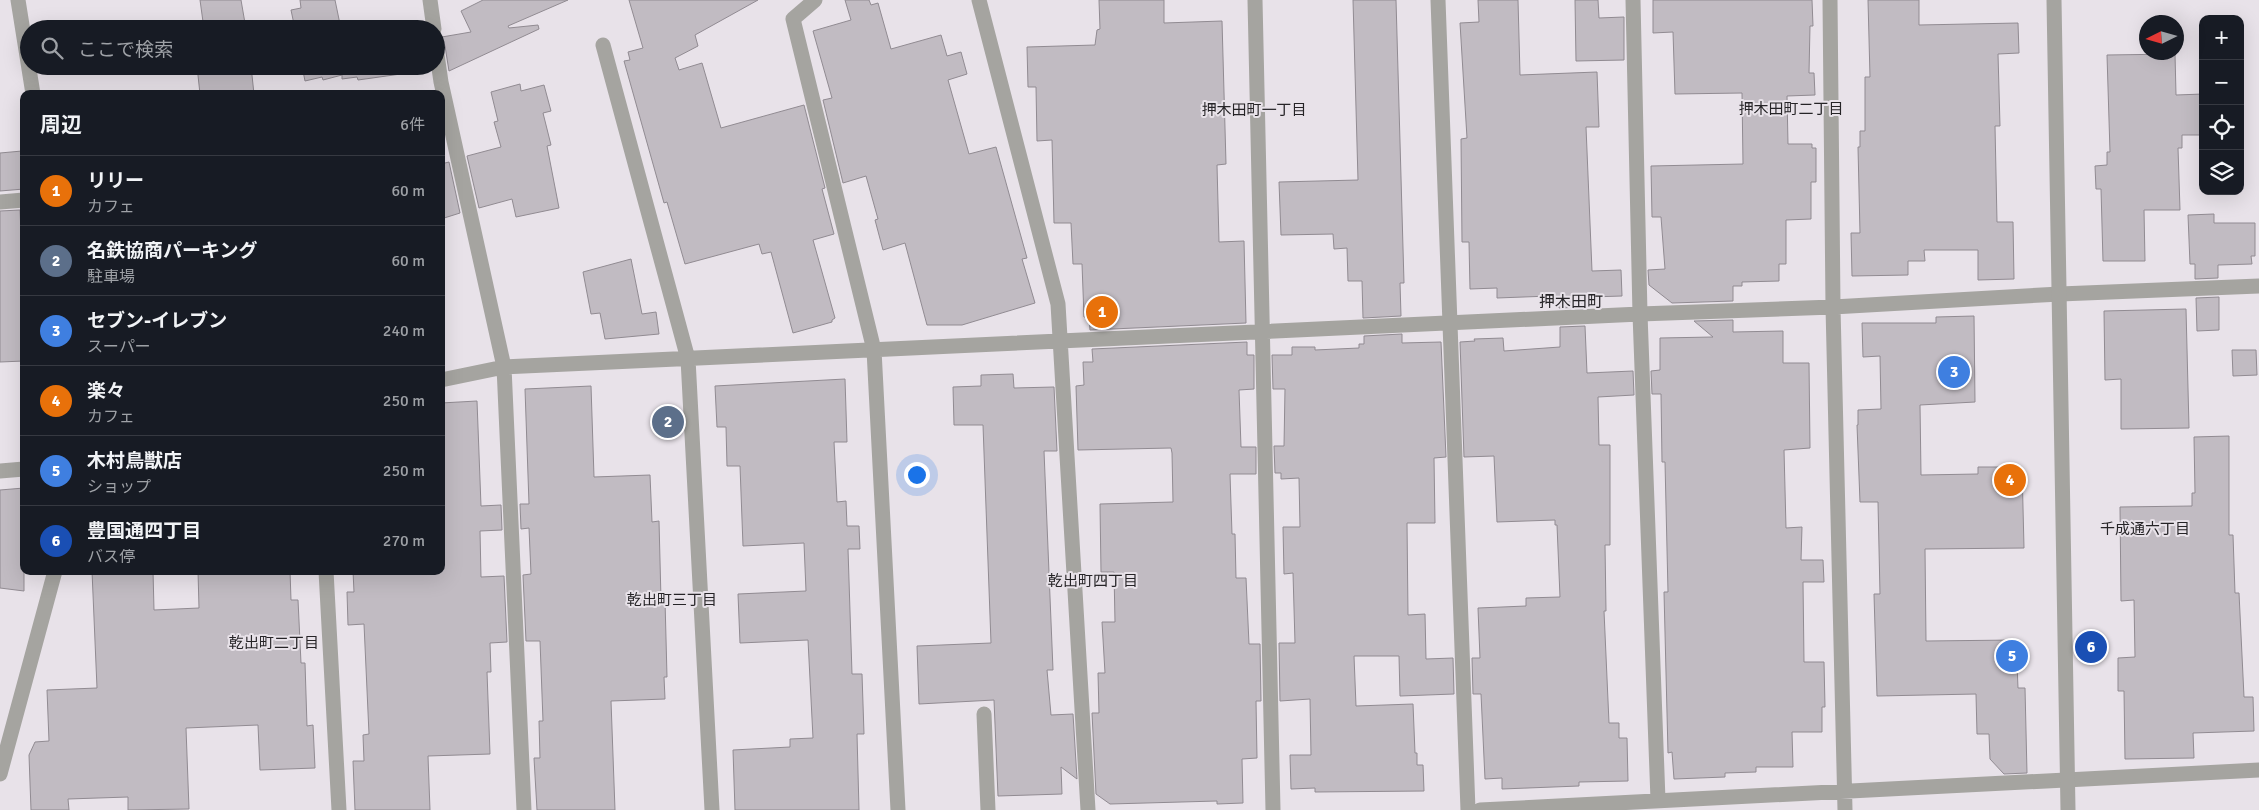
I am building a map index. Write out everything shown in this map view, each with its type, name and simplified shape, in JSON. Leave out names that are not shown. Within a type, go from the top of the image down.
[{"type":"street","points":[[18,0],[21,20]]},
{"type":"street","points":[[430,0],[433,20]]},
{"type":"street","points":[[815,0],[793,19],[874,350],[898,810]]},
{"type":"street","points":[[979,0],[1058,304],[1088,810]]},
{"type":"street","points":[[1255,0],[1273,810]]},
{"type":"street","points":[[1438,0],[1468,810]]},
{"type":"street","points":[[1633,0],[1640,314],[1658,800]]},
{"type":"street","points":[[1830,0],[1834,307],[1845,810]]},
{"type":"street","points":[[2054,0],[2068,810]]},
{"type":"street","points":[[603,46],[688,358],[712,810]]},
{"type":"street","points":[[30,75],[32,90]]},
{"type":"street","points":[[440,75],[443,90]]},
{"type":"street","points":[[445,101],[504,367],[524,810]]},
{"type":"street","points":[[0,202],[20,200]]},
{"type":"street","points":[[445,379],[504,367],[2259,286]]},
{"type":"street","points":[[0,471],[20,469]]},
{"type":"street","points":[[0,774],[54,575]]},
{"type":"street","points":[[326,575],[339,810]]},
{"type":"street","points":[[984,714],[988,810]]},
{"type":"street","points":[[1480,810],[2259,770]]},
{"type":"building","points":[[200,0],[241,0],[244,20],[203,20]]},
{"type":"building","points":[[300,0],[335,0],[339,20],[293,20],[291,10],[301,8]]},
{"type":"building","points":[[483,0],[568,0],[508,26],[509,28],[538,25],[539,29],[449,71],[445,36],[471,32],[461,11]]},
{"type":"building","points":[[629,0],[758,0],[695,35],[698,46],[675,58],[679,70],[702,63],[721,128],[804,105],[825,188],[822,189],[834,234],[813,240],[835,318],[832,322],[793,333],[771,252],[762,254],[759,244],[685,264],[667,202],[664,203],[624,61],[630,60],[628,52],[643,48]]},
{"type":"building","points":[[845,0],[869,0],[871,5],[878,3],[891,49],[941,35],[947,56],[961,52],[967,74],[948,80],[969,154],[996,147],[1027,258],[1022,259],[1035,303],[962,325],[927,325],[905,243],[883,250],[875,220],[878,219],[866,176],[843,183],[823,100],[832,98],[813,31],[851,20]]},
{"type":"building","points":[[1099,0],[1164,0],[1164,23],[1222,21],[1226,164],[1217,165],[1219,242],[1244,241],[1246,323],[1090,330],[1089,317],[1084,317],[1082,264],[1073,264],[1071,223],[1054,223],[1052,140],[1037,141],[1036,87],[1028,87],[1027,47],[1095,45],[1097,30],[1100,29]]},
{"type":"building","points":[[1353,0],[1396,0],[1404,283],[1400,283],[1401,316],[1363,318],[1362,281],[1348,281],[1347,248],[1334,249],[1333,234],[1281,235],[1279,182],[1358,180]]},
{"type":"building","points":[[1478,0],[1518,0],[1520,75],[1597,72],[1599,127],[1586,127],[1592,271],[1621,270],[1622,296],[1590,297],[1590,300],[1584,300],[1585,307],[1559,308],[1559,300],[1550,301],[1550,296],[1497,298],[1497,288],[1470,289],[1469,242],[1462,242],[1461,139],[1467,138],[1460,23],[1479,22]]},
{"type":"building","points":[[1575,0],[1598,0],[1599,18],[1624,17],[1624,60],[1576,61]]},
{"type":"building","points":[[1653,0],[1812,0],[1813,26],[1810,26],[1809,73],[1814,73],[1815,95],[1787,96],[1788,144],[1812,144],[1812,148],[1816,148],[1816,182],[1811,182],[1811,219],[1786,220],[1786,264],[1779,264],[1779,281],[1742,282],[1742,286],[1733,286],[1733,301],[1672,303],[1649,285],[1648,270],[1665,269],[1661,217],[1652,217],[1651,166],[1743,164],[1742,93],[1675,94],[1673,32],[1653,33]]},
{"type":"building","points":[[1868,0],[1919,0],[1919,25],[2018,23],[2019,53],[1998,54],[2000,126],[1995,126],[1997,222],[2013,222],[2014,279],[1978,280],[1978,250],[1924,250],[1925,261],[1908,261],[1908,275],[1852,276],[1851,233],[1860,233],[1858,147],[1860,147],[1860,131],[1865,131],[1865,77],[1870,77]]},
{"type":"building","points":[[2107,55],[2139,55],[2139,60],[2175,60],[2176,95],[2199,94],[2199,135],[2182,135],[2182,148],[2178,148],[2180,210],[2144,210],[2145,261],[2103,261],[2101,189],[2096,189],[2095,166],[2107,165],[2107,152],[2110,152]]},
{"type":"building","points":[[198,75],[252,75],[254,90],[200,90]]},
{"type":"building","points":[[304,75],[342,75],[323,80],[322,77],[305,81]]},
{"type":"building","points":[[342,75],[394,75],[358,80],[357,77],[342,79]]},
{"type":"building","points":[[520,84],[521,91],[544,85],[551,111],[543,113],[551,145],[547,146],[559,208],[516,217],[512,199],[479,208],[467,156],[501,147],[494,122],[498,121],[491,92]]},
{"type":"building","points":[[20,151],[20,189],[0,191],[0,153]]},
{"type":"building","points":[[449,162],[460,213],[445,218],[445,163]]},
{"type":"building","points":[[20,210],[20,361],[0,362],[0,211]]},
{"type":"building","points":[[2214,214],[2214,223],[2255,223],[2255,256],[2251,256],[2252,264],[2218,265],[2218,278],[2195,279],[2195,264],[2190,264],[2188,215]]},
{"type":"building","points":[[631,259],[642,314],[656,312],[659,334],[605,339],[600,313],[591,314],[583,272]]},
{"type":"building","points":[[2219,297],[2219,330],[2197,331],[2196,298]]},
{"type":"building","points":[[2186,309],[2189,428],[2121,429],[2121,379],[2105,380],[2104,311]]},
{"type":"building","points":[[1974,316],[1975,402],[1920,405],[1921,475],[1978,474],[1978,467],[2022,467],[2024,548],[1925,549],[1926,641],[2016,640],[2018,688],[2025,688],[2027,773],[2004,774],[1990,759],[1989,734],[1977,734],[1976,694],[1877,696],[1874,594],[1880,594],[1878,502],[1860,502],[1857,425],[1858,410],[1881,409],[1880,356],[1863,357],[1862,323],[1936,323],[1936,317]]},
{"type":"building","points":[[1733,320],[1733,332],[1783,331],[1783,363],[1809,363],[1810,448],[1784,450],[1786,528],[1802,527],[1801,560],[1823,560],[1824,582],[1803,582],[1804,662],[1824,662],[1825,707],[1822,707],[1822,732],[1792,732],[1793,767],[1756,767],[1756,772],[1725,773],[1725,777],[1674,779],[1672,752],[1668,753],[1664,592],[1668,592],[1665,462],[1662,462],[1661,394],[1652,394],[1651,371],[1660,370],[1660,338],[1713,337],[1694,321]]},
{"type":"building","points":[[1585,326],[1587,373],[1633,371],[1634,395],[1598,397],[1599,445],[1610,445],[1610,545],[1605,545],[1606,611],[1604,611],[1609,723],[1619,723],[1619,738],[1627,738],[1628,781],[1579,782],[1579,786],[1502,789],[1502,778],[1485,779],[1481,694],[1473,694],[1472,658],[1480,658],[1478,608],[1526,606],[1526,598],[1560,597],[1557,525],[1555,525],[1555,520],[1497,522],[1494,456],[1464,457],[1460,342],[1475,341],[1474,339],[1503,338],[1504,351],[1560,347],[1560,327]]},
{"type":"building","points":[[1402,334],[1402,343],[1441,342],[1446,457],[1434,458],[1435,523],[1407,523],[1408,615],[1425,614],[1426,659],[1453,658],[1454,694],[1400,696],[1399,656],[1354,656],[1356,706],[1413,704],[1415,753],[1417,753],[1417,765],[1423,765],[1424,791],[1315,792],[1315,788],[1291,789],[1290,755],[1311,755],[1310,699],[1280,701],[1279,643],[1295,643],[1293,573],[1284,574],[1283,527],[1300,527],[1299,478],[1281,479],[1281,473],[1275,473],[1274,446],[1284,446],[1285,389],[1273,389],[1272,355],[1292,355],[1292,347],[1315,347],[1315,350],[1359,348],[1359,344],[1364,344],[1364,336]]},
{"type":"building","points":[[1247,342],[1247,355],[1254,355],[1254,389],[1239,390],[1241,447],[1256,447],[1256,474],[1230,474],[1232,534],[1235,534],[1236,578],[1246,578],[1249,644],[1260,644],[1261,701],[1256,701],[1257,758],[1242,759],[1243,803],[1217,804],[1217,801],[1110,804],[1096,794],[1092,713],[1099,713],[1098,673],[1105,673],[1102,622],[1115,622],[1114,572],[1101,572],[1100,504],[1173,502],[1172,453],[1171,448],[1078,450],[1076,386],[1084,385],[1083,362],[1093,362],[1092,349]]},
{"type":"building","points":[[2232,350],[2256,350],[2257,375],[2233,376]]},
{"type":"building","points":[[1013,374],[1014,388],[1054,387],[1057,451],[1044,451],[1053,670],[1047,670],[1051,715],[1073,714],[1077,779],[1061,767],[1062,794],[998,796],[994,700],[919,704],[917,646],[991,643],[983,425],[954,425],[953,387],[981,386],[981,375]]},
{"type":"building","points":[[845,379],[847,442],[834,442],[837,502],[846,501],[847,526],[859,526],[860,549],[848,549],[852,674],[862,674],[864,734],[857,734],[859,810],[735,810],[733,750],[790,747],[790,739],[813,738],[808,640],[740,643],[738,594],[806,591],[804,543],[743,546],[740,466],[727,466],[726,427],[717,427],[715,386]]},
{"type":"building","points":[[591,386],[594,477],[650,475],[652,522],[659,521],[661,600],[665,600],[667,677],[664,677],[665,699],[611,701],[615,810],[537,810],[534,758],[540,758],[539,721],[543,721],[540,641],[526,641],[523,575],[531,574],[529,528],[521,529],[520,504],[529,504],[525,389]]},
{"type":"building","points":[[477,401],[481,506],[501,505],[502,530],[480,531],[481,577],[504,576],[507,642],[490,643],[491,672],[487,672],[490,754],[428,756],[430,810],[355,810],[353,761],[364,761],[363,735],[369,734],[364,624],[348,625],[347,592],[354,592],[353,575],[445,575],[445,403]]},
{"type":"building","points":[[2229,436],[2229,535],[2233,535],[2235,593],[2239,593],[2244,697],[2253,697],[2254,731],[2193,733],[2194,758],[2125,759],[2124,691],[2118,691],[2118,658],[2135,657],[2134,600],[2121,601],[2120,507],[2192,506],[2192,493],[2195,493],[2194,437]]},
{"type":"building","points":[[20,488],[20,575],[24,575],[24,591],[0,588],[0,490]]},
{"type":"building","points":[[92,575],[153,575],[154,610],[199,608],[198,575],[290,575],[291,600],[298,600],[301,663],[305,663],[307,726],[313,725],[315,768],[260,770],[258,725],[186,728],[189,809],[128,810],[128,797],[68,799],[69,810],[31,810],[29,755],[35,742],[49,741],[47,690],[97,688]]},
{"type":"place","name":"リリー","points":[[1102,312]]},
{"type":"place","name":"セブン-イレブン","points":[[1954,372]]},
{"type":"place","name":"名鉄協商パーキング","points":[[668,422]]},
{"type":"place","name":"楽々","points":[[2010,480]]},
{"type":"place","name":"豊国通四丁目","points":[[2091,647]]},
{"type":"place","name":"木村鳥獣店","points":[[2012,656]]},
{"type":"district","name":"押木田町二丁目","points":[[1791,109]]},
{"type":"district","name":"押木田町一丁目","points":[[1254,110]]},
{"type":"district","name":"押木田町","points":[[1571,301]]},
{"type":"district","name":"千成通六丁目","points":[[2145,529]]},
{"type":"district","name":"乾出町四丁目","points":[[1093,581]]},
{"type":"district","name":"乾出町三丁目","points":[[672,600]]},
{"type":"district","name":"乾出町二丁目","points":[[274,643]]}]
